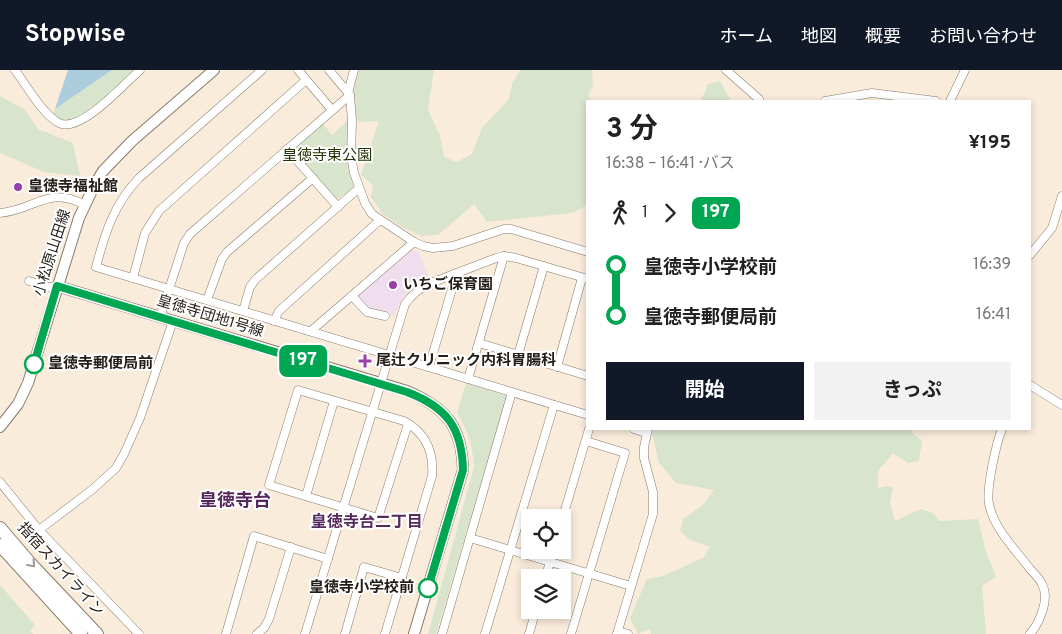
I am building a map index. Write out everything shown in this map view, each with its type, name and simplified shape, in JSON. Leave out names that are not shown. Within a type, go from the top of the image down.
[{"type":"main road","name":"指宿スカイライン","points":[[0,528],[97,634]]},
{"type":"main road","name":"指宿スカイライン","points":[[0,545],[81,634]]},
{"type":"street","points":[[15,70],[47,114],[60,123],[69,126],[88,117],[140,70]]},
{"type":"street","name":"小松原山田線","points":[[0,427],[18,404],[28,383],[79,218],[103,171],[112,160],[214,70]]},
{"type":"street","points":[[262,70],[138,178],[128,189],[118,204],[105,234],[96,267],[586,414]]},
{"type":"street","points":[[298,70],[332,110]]},
{"type":"street","points":[[328,70],[349,94]]},
{"type":"street","points":[[354,70],[349,94],[352,121],[352,164],[368,209],[380,220],[423,246],[446,247],[504,228],[586,251]]},
{"type":"street","points":[[726,70],[759,100]]},
{"type":"street","points":[[950,100],[965,70]]},
{"type":"street","points":[[133,278],[145,233],[159,211],[306,80]]},
{"type":"street","points":[[831,100],[872,93],[928,100]]},
{"type":"street","points":[[160,317],[184,243],[190,234],[349,94]]},
{"type":"street","points":[[287,149],[338,206]]},
{"type":"street","points":[[207,300],[222,259],[227,252],[313,178]]},
{"type":"street","points":[[243,311],[250,287],[256,279],[359,188]]},
{"type":"street","points":[[0,213],[59,196],[73,199],[85,205]]},
{"type":"street","points":[[1031,254],[1052,228],[1062,196]]},
{"type":"street","points":[[274,320],[279,311],[380,220]]},
{"type":"street","points":[[311,332],[414,242]]},
{"type":"street","points":[[468,379],[504,256]]},
{"type":"street","points":[[305,634],[388,355],[405,304],[410,298],[421,287],[504,256],[585,278],[557,367]]},
{"type":"street","points":[[518,355],[544,266]]},
{"type":"street","points":[[429,367],[454,282],[454,274]]},
{"type":"street","points":[[29,281],[48,287],[57,286]]},
{"type":"street","name":"皇徳寺団地1号線","points":[[57,286],[407,392],[426,399],[441,410],[452,423],[458,438],[462,453],[463,470],[414,634]]},
{"type":"street","points":[[352,296],[361,308],[367,312],[385,316]]},
{"type":"street","points":[[39,530],[93,489],[116,468],[140,418],[173,321]]},
{"type":"street","points":[[478,343],[586,375]]},
{"type":"street","points":[[1031,386],[1062,405]]},
{"type":"street","points":[[385,634],[429,486],[433,468],[428,444],[408,424],[298,390],[269,485],[378,518],[408,424]]},
{"type":"street","points":[[442,634],[512,392]]},
{"type":"street","points":[[306,496],[334,401]]},
{"type":"street","points":[[485,634],[554,405]]},
{"type":"street","points":[[565,509],[590,430]]},
{"type":"street","points":[[1002,430],[998,438],[989,488],[989,503],[996,524],[1043,585],[1044,598],[1040,618],[1030,634]]},
{"type":"street","points":[[628,634],[618,632],[653,509],[653,492],[644,458],[647,431]]},
{"type":"street","points":[[571,634],[625,453],[586,441]]},
{"type":"street","points":[[0,482],[39,530],[139,634]]},
{"type":"street","points":[[226,634],[254,536],[328,559]]},
{"type":"street","points":[[470,538],[631,586]]},
{"type":"street","points":[[257,634],[270,619],[291,547]]},
{"type":"street","points":[[548,569],[551,559]]},
{"type":"street","points":[[345,634],[364,567],[402,578]]},
{"type":"street","points":[[529,634],[533,619]]},
{"type":"shaded area","name":"いちご保育園","points":[[412,250],[419,252],[429,278],[412,288],[403,297],[394,316],[371,309],[364,304],[359,295]]},
{"type":"green space","points":[[112,70],[136,70],[92,111],[82,117],[60,127],[48,121],[55,109]]},
{"type":"green space","points":[[359,70],[434,70],[428,110],[440,136],[444,157],[457,162],[472,154],[482,128],[509,99],[512,84],[520,70],[592,70],[593,85],[588,97],[590,100],[586,100],[586,206],[572,213],[487,222],[474,204],[438,235],[422,236],[402,227],[383,214],[371,197],[373,185],[361,175],[379,121],[359,122],[354,110],[354,90]]},
{"type":"green space","points":[[720,81],[730,100],[701,100],[707,84]]},
{"type":"green space","points":[[0,96],[25,110],[38,129],[73,143],[80,176],[44,172],[0,153]]},
{"type":"green space","name":"皇徳寺東公園","points":[[348,120],[348,166],[354,187],[336,200],[294,151],[294,148],[320,124],[323,124],[332,135]]},
{"type":"green space","points":[[466,383],[507,396],[436,634],[428,634],[474,467],[469,439],[457,413]]},
{"type":"green space","points":[[654,430],[912,430],[922,441],[919,461],[908,463],[893,453],[878,471],[878,488],[887,486],[893,488],[890,503],[895,521],[921,509],[933,513],[939,521],[978,519],[986,552],[996,577],[982,586],[986,634],[651,634],[650,629],[638,634],[630,618],[647,579],[663,576],[703,558],[710,547],[690,540],[680,531],[683,519],[703,505],[714,490],[676,483],[659,463],[652,433]]},
{"type":"green space","points":[[0,585],[35,625],[30,631],[33,634],[0,634]]},
{"type":"water","points":[[68,70],[112,70],[55,109]]},
{"type":"bus line","name":"197","points":[[34,364],[57,286],[426,399],[441,410],[452,423],[462,453],[463,470],[428,588]]},
{"type":"place","name":"皇徳寺福祉館","points":[[18,187]]},
{"type":"place","name":"いちご保育園","points":[[393,285]]},
{"type":"place","name":"尾辻クリニック内科胃腸科","points":[[365,361]]},
{"type":"place","name":"皇徳寺郵便局前","points":[[34,364]]},
{"type":"place","name":"皇徳寺小学校前","points":[[428,588]]},
{"type":"district","name":"皇徳寺台","points":[[235,501]]},
{"type":"district","name":"皇徳寺台二丁目","points":[[367,523]]}]
